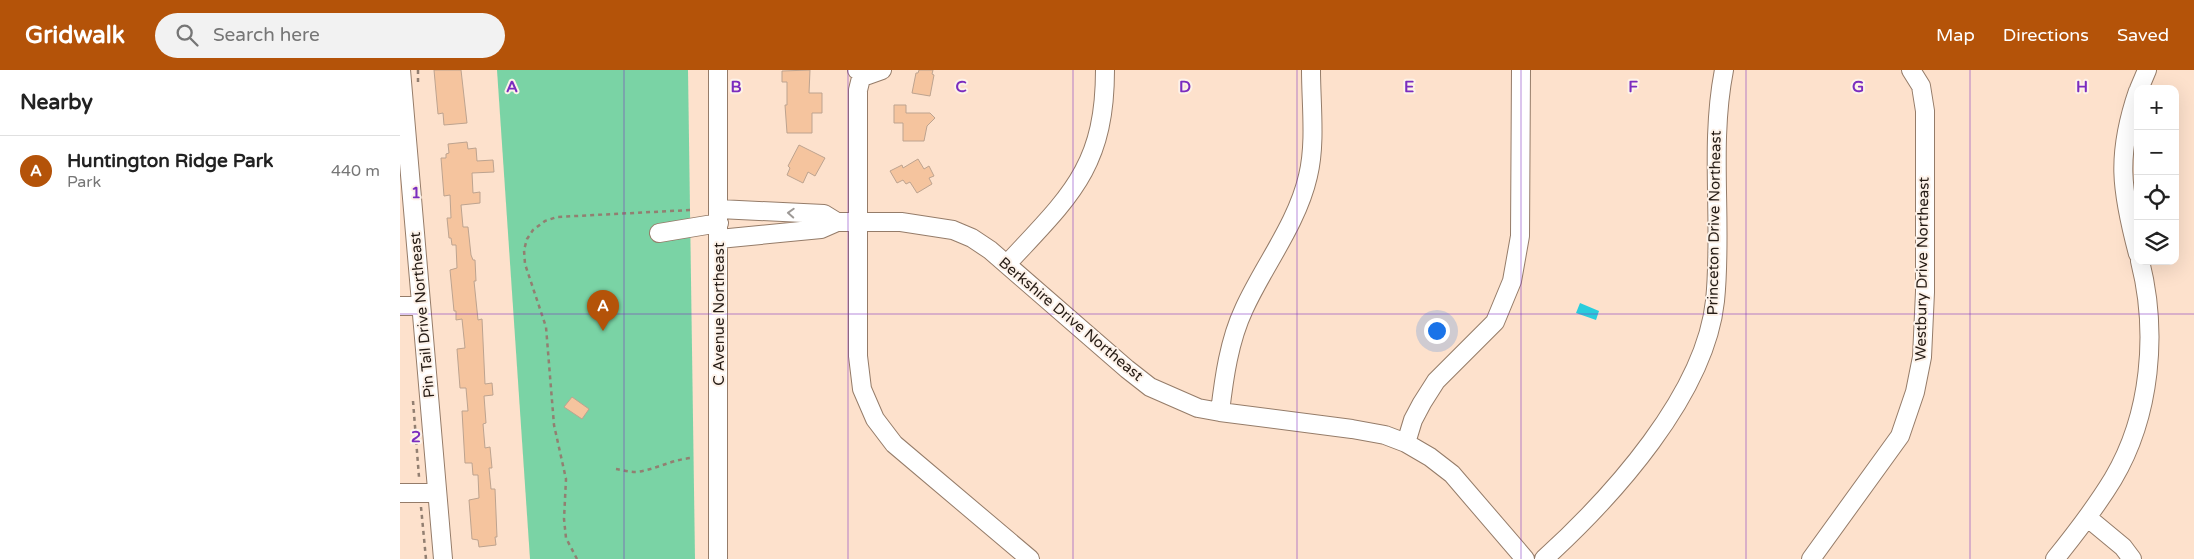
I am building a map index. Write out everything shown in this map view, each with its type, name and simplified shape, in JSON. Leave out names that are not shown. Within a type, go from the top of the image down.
[{"type":"street","name":"Pin Tail Drive Northeast","points":[[401,70],[402,126],[422,306],[442,559]]},
{"type":"street","name":"C Avenue Northeast","points":[[718,70],[718,559]]},
{"type":"street","points":[[882,70],[875,74],[860,72],[858,90],[858,356],[862,389],[875,419],[894,444],[1030,559]]},
{"type":"street","points":[[1007,264],[1062,204],[1082,176],[1096,145],[1101,123],[1105,70]]},
{"type":"street","points":[[1220,412],[1224,376],[1243,310],[1298,205],[1309,175],[1312,148],[1311,70]]},
{"type":"street","points":[[1406,443],[1413,420],[1422,403],[1436,382],[1495,322],[1512,281],[1518,259],[1520,236],[1521,70]]},
{"type":"street","name":"Princeton Drive Northeast","points":[[1544,559],[1584,523],[1628,472],[1671,413],[1692,380],[1703,354],[1711,330],[1715,300],[1717,120],[1724,70]]},
{"type":"street","name":"Westbury Drive Northeast","points":[[1811,559],[1900,436],[1915,392],[1922,357],[1925,292],[1925,111],[1921,86],[1911,70]]},
{"type":"street","points":[[2140,85],[2147,70]]},
{"type":"street","points":[[2134,102],[2128,120],[2123,157],[2123,190],[2134,237]]},
{"type":"street","points":[[659,233],[719,224],[824,214],[837,222]]},
{"type":"street","name":"Berkshire Drive Northeast","points":[[719,224],[821,229],[837,222],[901,222],[952,230],[972,238],[1007,264],[1127,369],[1150,386],[1198,408],[1385,435],[1406,443],[1430,457],[1452,474],[1525,559]]},
{"type":"street","points":[[2055,559],[2088,518],[2114,478],[2141,408],[2150,347],[2149,309],[2141,265]]},
{"type":"street","points":[[400,306],[422,306]]},
{"type":"street","points":[[400,493],[436,493]]},
{"type":"street","points":[[2088,518],[2122,547],[2132,559]]},
{"type":"path","points":[[577,559],[566,538],[564,519],[566,479],[554,425],[546,328],[526,264],[524,250],[527,239],[545,221],[557,217],[690,210]]},
{"type":"path","points":[[410,477],[419,477],[413,396]]},
{"type":"path","points":[[616,469],[634,472],[674,459],[690,458]]},
{"type":"path","points":[[414,507],[422,508],[426,559]]},
{"type":"green space","points":[[497,70],[688,70],[695,559],[530,559]]},
{"type":"water","points":[[1580,303],[1599,311],[1596,320],[1576,313]]},
{"type":"building","points":[[434,70],[461,70],[467,123],[444,125],[443,113],[438,114]]},
{"type":"building","points":[[810,70],[809,93],[822,93],[822,113],[812,113],[812,133],[787,133],[785,105],[787,105],[787,82],[782,82],[782,71]]},
{"type":"building","points":[[919,70],[933,70],[932,74],[934,75],[930,96],[912,93],[916,73]]},
{"type":"building","points":[[894,105],[906,105],[906,113],[930,113],[935,118],[927,126],[924,141],[903,141],[903,123],[894,123]]},
{"type":"building","points":[[467,142],[468,149],[476,148],[477,161],[493,160],[494,172],[472,173],[473,193],[480,192],[480,203],[461,205],[463,227],[468,227],[471,255],[473,260],[475,260],[476,281],[474,281],[478,320],[482,319],[485,384],[492,383],[493,395],[484,396],[486,423],[483,424],[485,448],[490,447],[492,468],[489,468],[491,489],[495,489],[497,537],[495,537],[496,545],[479,547],[478,540],[472,539],[469,500],[479,498],[478,475],[473,475],[472,463],[465,463],[462,411],[468,411],[466,388],[460,388],[457,349],[465,348],[462,319],[456,320],[450,270],[457,268],[456,245],[452,245],[451,238],[449,238],[447,218],[451,218],[450,195],[444,196],[441,158],[446,158],[446,154],[449,153],[448,144]]},
{"type":"building","points":[[799,145],[825,158],[815,176],[808,172],[803,183],[787,175],[790,168],[788,166]]},
{"type":"building","points":[[918,159],[924,169],[929,166],[934,176],[929,178],[932,184],[917,193],[910,182],[906,184],[903,180],[897,183],[890,171],[902,165],[903,168]]},
{"type":"building","points":[[572,397],[589,409],[582,419],[564,407]]},
{"type":"place","name":"Huntington Ridge Park","points":[[603,331]]}]
